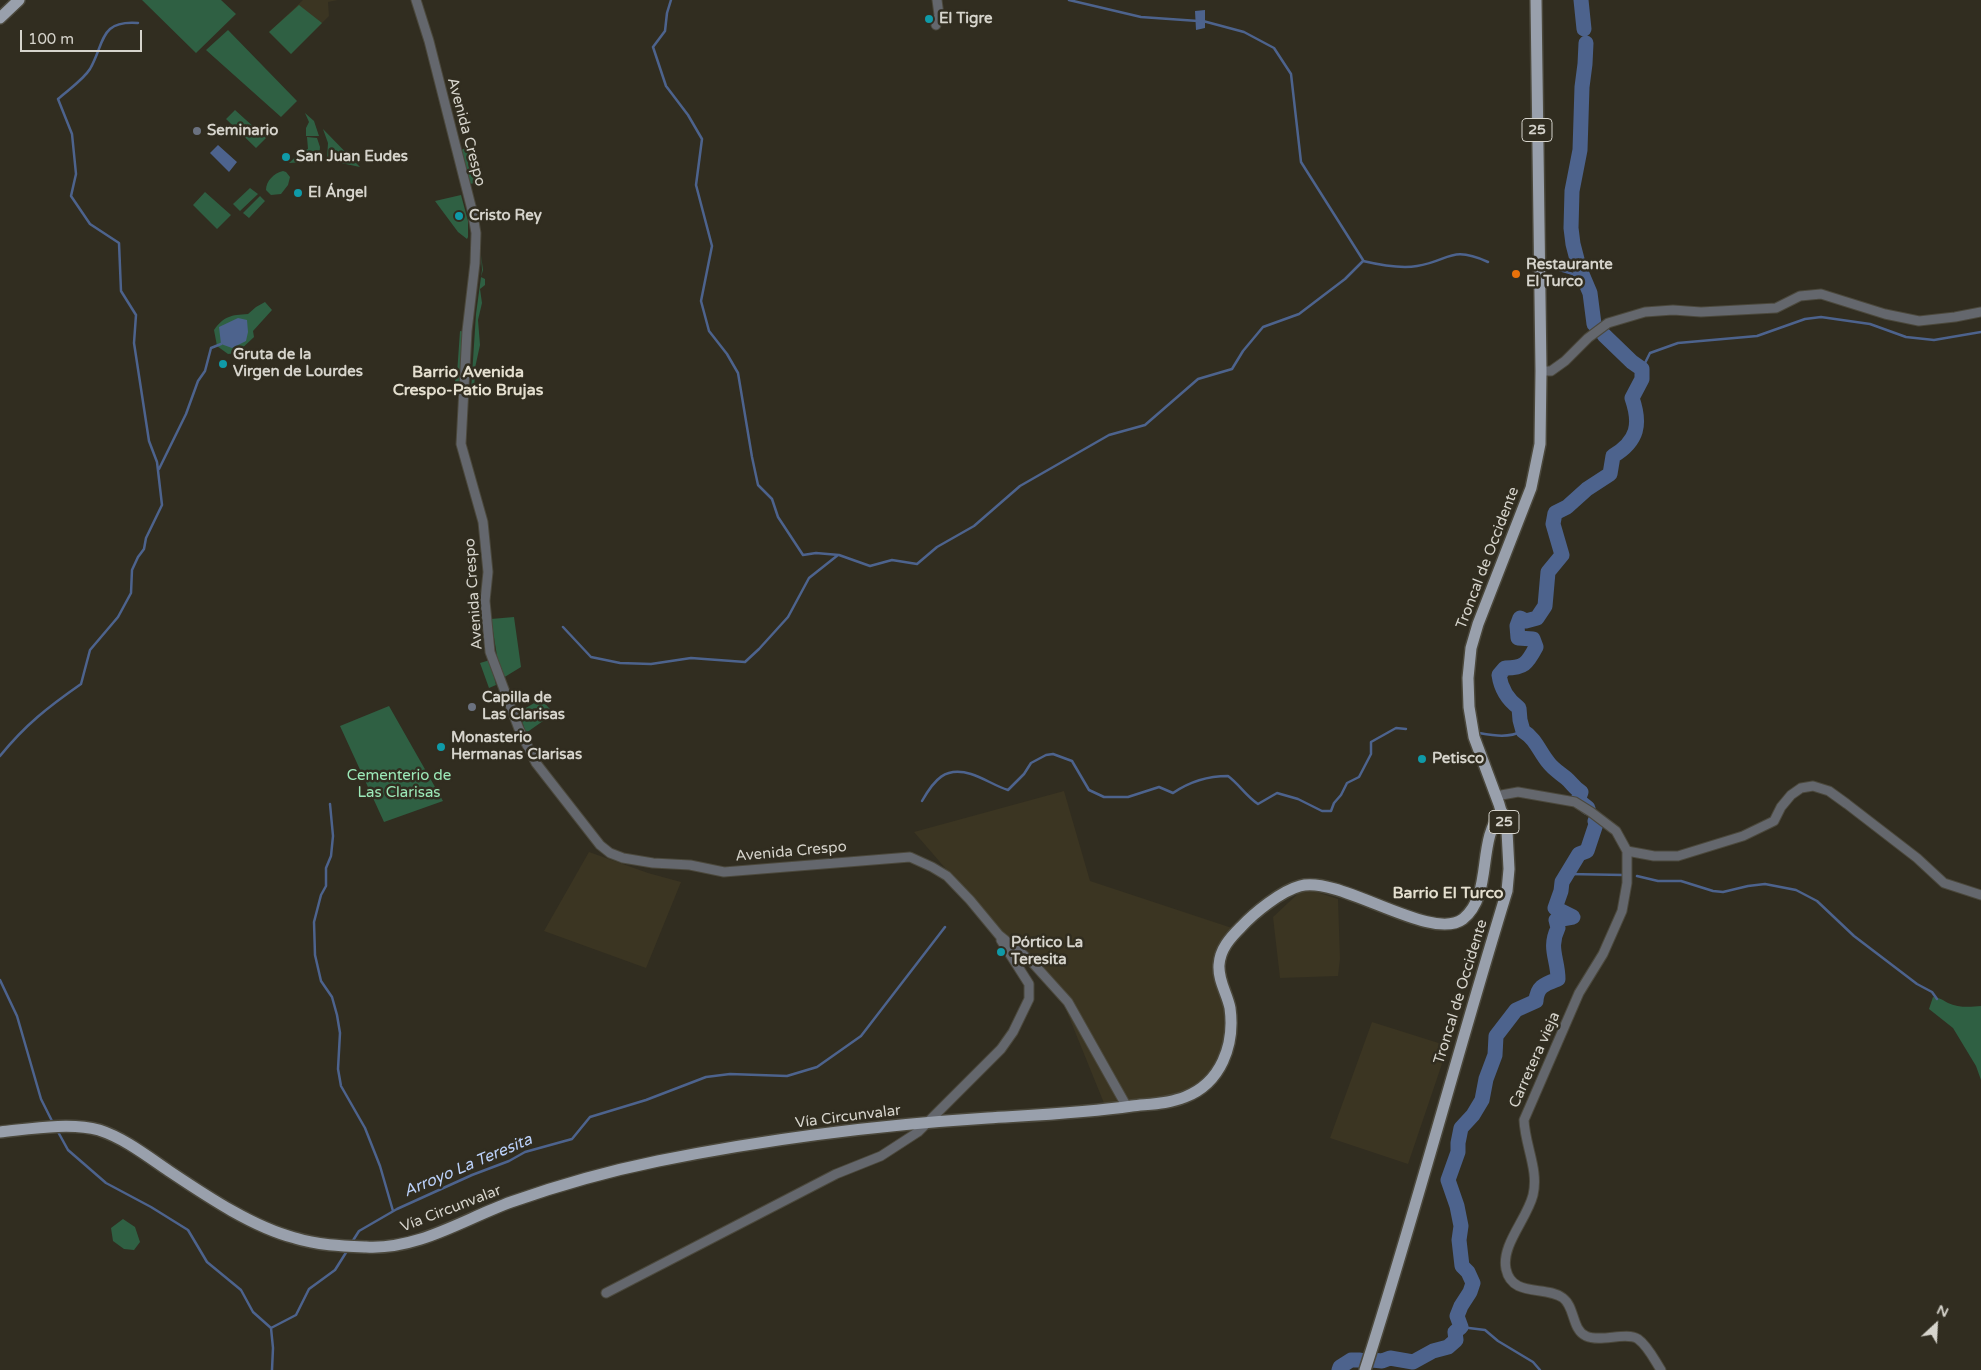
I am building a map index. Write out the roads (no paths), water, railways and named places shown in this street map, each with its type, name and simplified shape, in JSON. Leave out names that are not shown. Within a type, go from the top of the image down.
[{"type":"main road","points":[[0,18],[19,0]]},
{"type":"main road","name":"Troncal de Occidente","points":[[1365,1370],[1412,1217],[1468,1016],[1507,891],[1509,850],[1502,812],[1474,737],[1468,707],[1468,678],[1472,648],[1478,624],[1531,488],[1540,444],[1541,371],[1536,0]]},
{"type":"main road","name":"Vía Circunvalar","points":[[0,1132],[60,1127],[99,1130],[145,1154],[252,1222],[296,1239],[376,1248],[406,1244],[509,1202],[574,1181],[719,1149],[822,1134],[1110,1110],[1173,1101],[1189,1096],[1211,1080],[1220,1068],[1228,1049],[1229,1002],[1219,973],[1222,952],[1242,925],[1287,892],[1303,885],[1327,887],[1412,917],[1453,924],[1465,917],[1480,891],[1492,822],[1502,812]]},
{"type":"street","name":"Avenida Crespo","points":[[416,0],[429,41],[472,210],[476,233],[475,263],[467,331],[461,444],[483,522],[488,572],[485,601],[490,652],[519,728],[536,763],[600,845],[610,853],[623,858],[653,863],[690,865],[724,872],[910,857],[932,867],[946,876],[970,900],[999,935],[1031,961],[1068,1002],[1127,1107]]},
{"type":"street","points":[[936,25],[939,15],[937,0]]},
{"type":"street","points":[[1541,371],[1551,370],[1565,361],[1588,338],[1608,323],[1645,312],[1673,310],[1701,312],[1776,308],[1800,296],[1821,294],[1885,314],[1919,321],[1981,312]]},
{"type":"street","points":[[1627,851],[1654,856],[1678,856],[1743,836],[1774,821],[1781,807],[1791,795],[1802,788],[1813,786],[1829,791],[1847,804],[1918,858],[1944,883],[1981,895]]},
{"type":"street","name":"Carretera vieja","points":[[1496,796],[1518,792],[1536,795],[1575,802],[1591,812],[1616,831],[1627,851],[1628,883],[1622,911],[1603,954],[1579,993],[1524,1120],[1524,1130],[1534,1168],[1535,1185],[1529,1207],[1511,1242],[1505,1261],[1506,1272],[1513,1282],[1528,1290],[1554,1293],[1563,1298],[1571,1307],[1579,1330],[1585,1336],[1594,1338],[1631,1337],[1638,1339],[1661,1370]]},
{"type":"street","points":[[606,1293],[836,1174],[881,1156],[918,1132],[1002,1049],[1013,1032],[1029,999],[1030,984],[999,935]]},
{"type":"water","points":[[1205,10],[1205,28],[1196,30],[1195,11]]},
{"type":"water","points":[[218,145],[237,162],[229,172],[210,153]]},
{"type":"water","points":[[238,318],[247,320],[248,332],[246,341],[232,348],[221,344],[219,327]]},
{"type":"waterway","points":[[671,0],[665,31],[653,47],[666,86],[688,115],[702,139],[696,185],[712,246],[701,301],[709,331],[727,354],[738,373],[758,485],[772,499],[778,517],[803,555],[816,553],[839,555],[870,566],[892,560],[917,564],[937,547],[974,526],[1020,486],[1109,435],[1145,425],[1198,379],[1232,369],[1243,351],[1263,327],[1299,314],[1345,279],[1363,261],[1390,266],[1410,267],[1428,264],[1458,254],[1488,262]]},
{"type":"waterway","points":[[1069,0],[1141,17],[1198,21]]},
{"type":"waterway","points":[[1581,0],[1584,29]]},
{"type":"waterway","points":[[1203,21],[1244,32],[1274,48],[1291,74],[1301,162],[1363,260]]},
{"type":"waterway","points":[[0,756],[38,717],[81,684],[90,650],[118,617],[131,593],[132,570],[144,549],[146,538],[162,505],[157,462],[149,441],[134,343],[136,315],[121,291],[119,243],[90,224],[71,196],[76,174],[72,134],[58,99],[90,69],[101,42],[110,29],[125,23],[138,23]]},
{"type":"waterway","points":[[1586,43],[1582,87],[1580,150],[1572,191],[1571,228],[1579,267],[1590,293],[1594,324]]},
{"type":"waterway","points":[[1543,265],[1573,274],[1590,293]]},
{"type":"waterway","points":[[1642,369],[1650,353],[1678,343],[1757,336],[1805,319],[1821,317],[1870,324],[1906,337],[1934,340],[1981,332]]},
{"type":"waterway","points":[[1588,808],[1578,800],[1581,792],[1552,767],[1534,741],[1523,731],[1519,708],[1506,694],[1501,685],[1499,675],[1505,668],[1524,664],[1536,647],[1533,639],[1518,638],[1517,626],[1520,618],[1526,621],[1537,618],[1545,606],[1548,572],[1562,555],[1553,524],[1555,513],[1567,507],[1587,489],[1610,474],[1613,456],[1628,444],[1635,431],[1637,424],[1632,398],[1642,379],[1642,369],[1604,335]]},
{"type":"waterway","points":[[159,469],[186,414],[198,381],[205,371],[211,348],[221,344]]},
{"type":"waterway","points":[[563,627],[591,657],[620,663],[651,664],[691,658],[745,662],[788,617],[809,578],[838,555]]},
{"type":"waterway","points":[[922,801],[936,781],[947,773],[954,772],[971,774],[1008,790],[1024,774],[1031,763],[1046,755],[1053,754],[1072,761],[1089,790],[1104,797],[1128,797],[1159,787],[1173,793],[1199,780],[1228,776],[1258,804],[1277,793],[1298,799],[1322,811],[1331,811],[1347,783],[1359,777],[1371,754],[1371,742],[1396,728],[1406,729]]},
{"type":"waterway","points":[[1479,733],[1502,736],[1523,731]]},
{"type":"waterway","points":[[330,804],[333,836],[331,856],[326,868],[326,886],[321,895],[314,922],[315,955],[321,981],[332,997],[337,1015],[340,1033],[338,1069],[341,1086],[365,1128],[380,1166],[393,1211]]},
{"type":"waterway","points":[[1372,1360],[1382,1361],[1390,1358],[1413,1362],[1433,1351],[1448,1347],[1456,1340],[1455,1332],[1461,1327],[1457,1316],[1473,1283],[1468,1272],[1462,1266],[1459,1240],[1461,1226],[1457,1206],[1448,1180],[1458,1152],[1461,1128],[1473,1115],[1482,1100],[1486,1079],[1495,1055],[1496,1036],[1516,1010],[1536,1001],[1540,989],[1558,979],[1554,948],[1555,935],[1558,928],[1556,920],[1573,917],[1555,908],[1562,882],[1579,854],[1587,851],[1596,824],[1595,821]]},
{"type":"waterway","points":[[1568,874],[1624,875]]},
{"type":"waterway","points":[[1637,876],[1658,881],[1681,881],[1713,891],[1723,892],[1765,884],[1796,890],[1817,901],[1854,936],[1917,984],[1932,992],[1937,999]]},
{"type":"waterway","name":"Arroyo La Teresita","points":[[352,1242],[359,1231],[397,1209],[472,1175],[509,1161],[525,1152],[572,1139],[590,1117],[646,1100],[706,1077],[730,1074],[787,1076],[817,1067],[861,1036],[945,927]]},
{"type":"waterway","points":[[0,980],[17,1016],[41,1099],[53,1123]]},
{"type":"waterway","points":[[57,1130],[68,1150],[106,1183],[151,1207],[188,1230],[207,1262],[241,1290],[253,1312],[271,1328],[273,1348],[272,1370]]},
{"type":"waterway","name":"Arroyo La Teresita","points":[[271,1328],[296,1315],[309,1289],[335,1270],[347,1251]]},
{"type":"waterway","points":[[1461,1327],[1485,1330],[1498,1341],[1533,1362],[1540,1370]]},
{"type":"waterway","points":[[1339,1370],[1340,1367],[1351,1360],[1360,1360]]},
{"type":"place","name":"El Tigre","points":[[929,19]]},
{"type":"place","name":"Seminario","points":[[197,131]]},
{"type":"place","name":"San Juan Eudes","points":[[286,157]]},
{"type":"place","name":"El Ángel","points":[[298,193]]},
{"type":"place","name":"Cristo Rey","points":[[459,216]]},
{"type":"place","name":"Restaurante El Turco","points":[[1516,274]]},
{"type":"place","name":"Gruta de la Virgen de Lourdes","points":[[223,364]]},
{"type":"place","name":"Capilla de Las Clarisas","points":[[472,707]]},
{"type":"place","name":"Monasterio Hermanas Clarisas","points":[[441,747]]},
{"type":"place","name":"Petisco","points":[[1422,759]]},
{"type":"place","name":"Pórtico La Teresita","points":[[1001,952]]},
{"type":"district","name":"Barrio Avenida Crespo-Patio Brujas","points":[[468,382]]},
{"type":"district","name":"Barrio El Turco","points":[[1448,894]]},
{"type":"park label","name":"Cementerio de Las Clarisas","points":[[399,784]]}]
